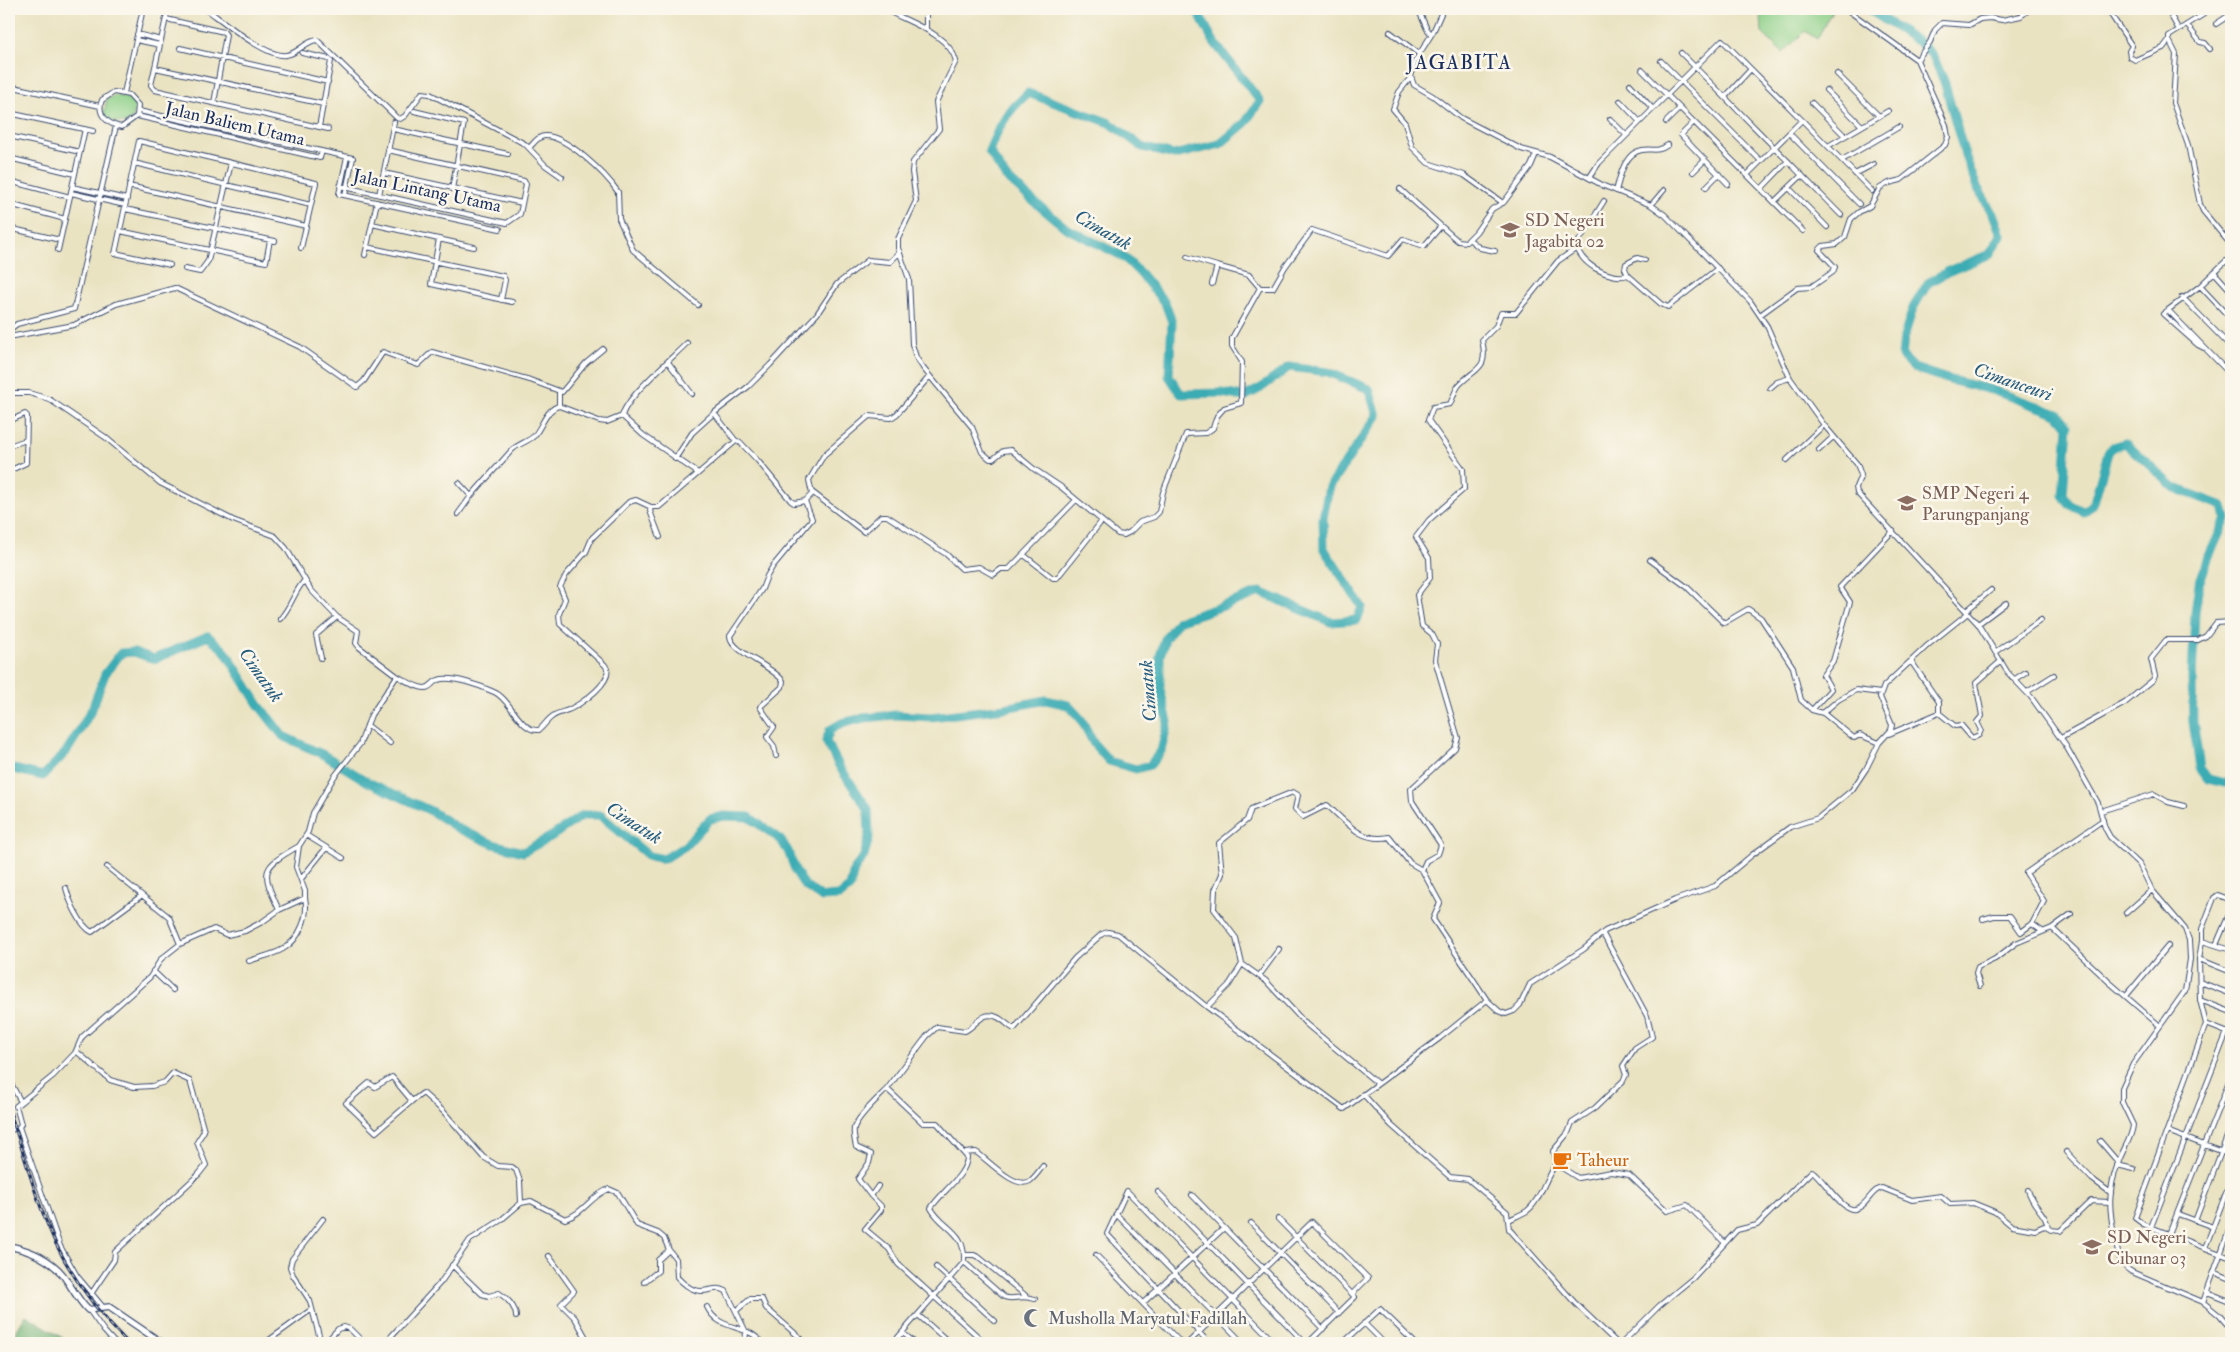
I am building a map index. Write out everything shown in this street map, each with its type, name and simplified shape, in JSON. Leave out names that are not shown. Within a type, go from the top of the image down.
[{"type":"main road","points":[[9,1246],[32,1252],[52,1264],[89,1310],[103,1307],[111,1308],[162,1343]]},
{"type":"street","points":[[124,93],[143,9]]},
{"type":"street","points":[[168,9],[152,88],[328,129]]},
{"type":"street","points":[[206,9],[262,48],[277,55],[293,53],[312,40],[320,41],[364,87],[400,119],[424,93],[448,103],[530,147],[545,164],[562,177]]},
{"type":"street","points":[[885,9],[926,28],[952,52],[956,61],[936,102],[939,129],[913,162],[912,172],[916,201],[898,239],[900,252],[909,279],[914,351],[918,362],[972,427],[980,449],[985,455],[994,458],[1003,451],[1011,450],[1076,500],[1113,532],[1124,535],[1140,522],[1157,515],[1160,511],[1163,492],[1185,436],[1190,432],[1200,434],[1210,431],[1222,411],[1227,407],[1241,403],[1242,362],[1232,341],[1260,288]]},
{"type":"street","points":[[926,9],[926,28]]},
{"type":"street","points":[[1418,9],[1426,29],[1431,34]]},
{"type":"street","points":[[1443,9],[1431,34],[1418,53],[1411,77],[1399,92],[1393,109],[1405,123],[1412,147],[1428,163],[1464,176],[1502,203]]},
{"type":"street","points":[[1760,315],[1797,288],[1810,287],[1833,272],[1835,267],[1819,250],[1823,246],[1836,244],[1844,237],[1851,219],[1870,206],[1880,188],[1901,180],[1945,145],[1948,137],[1946,125],[1917,60],[1846,9]]},
{"type":"street","points":[[1917,60],[1930,42],[1935,30],[1942,23],[1969,25],[1980,19],[2002,20],[2021,16],[2030,9]]},
{"type":"street","points":[[2107,9],[2132,46],[2129,51],[2130,57],[2135,60],[2163,48],[2169,40],[2169,36],[2204,14],[2207,9]]},
{"type":"street","points":[[2167,9],[2179,30]]},
{"type":"street","points":[[2216,24],[2231,14]]},
{"type":"street","points":[[166,19],[224,32],[227,37],[214,103]]},
{"type":"street","points":[[2186,25],[2200,42],[2206,43],[2210,49]]},
{"type":"street","points":[[1390,32],[1418,53]]},
{"type":"street","points":[[137,34],[161,40]]},
{"type":"street","points":[[136,40],[160,45]]},
{"type":"street","points":[[1589,178],[1599,163],[1722,40],[1872,191]]},
{"type":"street","points":[[2169,40],[2176,54],[2173,103],[2188,145],[2200,204],[2231,245]]},
{"type":"street","points":[[180,48],[328,82]]},
{"type":"street","points":[[302,53],[329,58],[332,61],[318,127]]},
{"type":"street","points":[[1682,53],[1842,215]]},
{"type":"street","points":[[1660,61],[1762,160]]},
{"type":"street","points":[[155,68],[323,104]]},
{"type":"street","points":[[1725,97],[1751,69]]},
{"type":"street","points":[[1642,70],[1803,231]]},
{"type":"street","points":[[1837,74],[1879,116]]},
{"type":"street","points":[[1411,77],[1414,85],[1433,96],[1457,116],[1521,149],[1550,157],[1616,191],[1651,205],[1679,228],[1750,302],[1760,315],[1790,378],[1833,437],[1860,470],[1861,475],[1856,487],[1857,493],[1978,624],[2001,661],[2028,692],[2061,738],[2093,792],[2110,837],[2139,864],[2152,890],[2185,929],[2189,940],[2189,976],[2185,991],[2133,1064],[2122,1088],[2122,1102],[2133,1126],[2118,1163],[2111,1193],[2111,1225],[2118,1258],[2123,1266],[2132,1272],[2203,1302],[2219,1315],[2231,1329]]},
{"type":"street","points":[[1630,84],[1653,108]]},
{"type":"street","points":[[9,86],[100,106]]},
{"type":"street","points":[[1826,90],[1862,126]]},
{"type":"street","points":[[114,92],[124,93],[134,100],[138,105],[139,111],[137,116],[122,127],[116,126],[104,119],[100,106],[107,95],[114,92]]},
{"type":"street","points":[[1620,101],[1640,122]]},
{"type":"street","points":[[1812,103],[1845,136]]},
{"type":"street","points":[[1666,122],[1680,108]]},
{"type":"street","name":"Jalan Baliem Utama","points":[[139,111],[352,158],[346,188]]},
{"type":"street","points":[[414,111],[464,123],[452,189]]},
{"type":"street","points":[[1828,146],[1888,111]]},
{"type":"street","points":[[9,127],[10,114],[94,131]]},
{"type":"street","name":"Jalan Baliem Utama","points":[[137,116],[320,158],[322,151]]},
{"type":"street","points":[[1610,119],[1626,135]]},
{"type":"street","points":[[1747,175],[1802,120]]},
{"type":"street","points":[[379,195],[394,122]]},
{"type":"street","points":[[1694,122],[1681,135],[1728,184]]},
{"type":"street","points":[[9,330],[17,324],[74,309],[116,126]]},
{"type":"street","points":[[1842,160],[1899,127]]},
{"type":"street","points":[[58,250],[85,129]]},
{"type":"street","points":[[393,129],[508,154]]},
{"type":"street","points":[[1789,134],[1859,204]]},
{"type":"street","points":[[9,136],[80,152]]},
{"type":"street","points":[[530,147],[540,138],[547,136],[566,143],[588,160],[618,192],[619,219],[634,252],[653,265],[698,306]]},
{"type":"street","points":[[170,265],[115,254],[139,141],[316,183],[301,248]]},
{"type":"street","points":[[1616,191],[1622,170],[1631,155],[1642,150],[1659,151],[1668,145]]},
{"type":"street","points":[[384,173],[522,203],[526,182],[388,150]]},
{"type":"street","points":[[1400,189],[1461,242],[1470,240],[1489,212],[1502,203],[1530,166],[1536,154]]},
{"type":"street","points":[[340,186],[346,157]]},
{"type":"street","points":[[9,158],[75,174]]},
{"type":"street","points":[[1694,172],[1705,160]]},
{"type":"street","points":[[1761,189],[1788,161]]},
{"type":"street","points":[[134,163],[311,205]]},
{"type":"street","points":[[185,269],[200,272],[208,261],[231,163]]},
{"type":"street","points":[[1855,174],[1874,164]]},
{"type":"street","points":[[1706,187],[1719,174]]},
{"type":"street","points":[[1774,202],[1802,175]]},
{"type":"street","points":[[9,181],[70,195],[100,199],[125,207],[272,240],[266,262],[120,231]]},
{"type":"street","points":[[130,186],[306,226]]},
{"type":"street","name":"Jalan Lintang Utama","points":[[500,229],[339,194],[340,186],[507,223],[519,215],[522,203]]},
{"type":"street","points":[[72,187],[127,199]]},
{"type":"street","points":[[345,195],[346,188]]},
{"type":"street","points":[[1789,188],[1827,227]]},
{"type":"street","points":[[1651,205],[1664,190]]},
{"type":"street","points":[[1422,870],[1426,861],[1438,854],[1441,845],[1412,801],[1410,789],[1455,748],[1458,738],[1435,660],[1437,644],[1432,634],[1422,626],[1417,595],[1430,578],[1429,558],[1416,537],[1430,520],[1464,489],[1463,469],[1428,420],[1433,407],[1450,404],[1458,386],[1481,368],[1484,351],[1482,340],[1496,326],[1501,313],[1516,313],[1558,260],[1577,248],[1582,235],[1604,201]]},
{"type":"street","points":[[365,255],[377,202]]},
{"type":"street","points":[[9,204],[65,219]]},
{"type":"street","points":[[448,218],[449,210]]},
{"type":"street","points":[[372,224],[474,247]]},
{"type":"street","points":[[1260,288],[1273,288],[1285,267],[1312,230],[1388,256],[1403,238],[1424,246],[1441,226]]},
{"type":"street","points":[[9,228],[60,240]]},
{"type":"street","points":[[439,239],[432,284],[512,302]]},
{"type":"street","points":[[1470,240],[1480,248],[1495,251]]},
{"type":"street","points":[[367,247],[504,278],[501,300]]},
{"type":"street","points":[[1577,248],[1596,269],[1616,277],[1628,275]]},
{"type":"street","points":[[675,459],[687,439],[714,413],[749,386],[770,365],[817,314],[832,290],[847,275],[868,260],[890,262],[900,252]]},
{"type":"street","points":[[1187,257],[1249,275],[1260,288]]},
{"type":"street","points":[[1645,260],[1637,258],[1626,264],[1625,268],[1628,275],[1661,304],[1668,307],[1718,268]]},
{"type":"street","points":[[2206,348],[2198,345],[2163,314],[2182,297],[2200,286],[2226,261],[2231,262]]},
{"type":"street","points":[[1212,284],[1217,266]]},
{"type":"street","points":[[2214,272],[2231,291]]},
{"type":"street","points":[[2200,286],[2231,319]]},
{"type":"street","points":[[9,337],[74,325],[116,304],[175,288],[300,347],[355,386],[360,386],[383,352],[418,365],[432,352],[530,380],[559,392]]},
{"type":"street","points":[[2182,297],[2231,347]]},
{"type":"street","points":[[2168,310],[2231,375]]},
{"type":"street","points":[[458,514],[471,496],[516,445],[533,437],[551,410],[559,406],[599,421],[607,422],[622,416],[625,408],[636,394],[687,343]]},
{"type":"street","points":[[559,392],[568,386],[586,363],[603,349]]},
{"type":"street","points":[[668,362],[692,394]]},
{"type":"street","points":[[929,377],[892,418],[869,416],[828,452],[809,480],[812,492],[864,532],[881,516],[887,516],[946,554],[965,569],[979,567],[992,574],[1001,569],[1009,570],[1076,500]]},
{"type":"street","points":[[1770,388],[1777,382],[1790,378]]},
{"type":"street","points":[[559,392],[559,406]]},
{"type":"street","points":[[9,393],[29,393],[49,399],[104,437],[160,483],[233,520],[274,536],[286,548],[304,582],[337,617],[358,631],[356,643],[359,648],[397,676],[424,688],[430,687],[438,680],[448,679],[465,682],[494,692],[504,698],[527,727],[536,731],[542,728],[553,716],[580,704],[604,682],[608,669],[560,624],[559,614],[564,598],[560,587],[561,583],[586,552],[592,538],[629,502],[636,500],[651,507],[659,507],[736,441]]},
{"type":"street","points":[[714,413],[736,441],[740,442],[758,460],[791,501],[794,503],[805,501],[812,492]]},
{"type":"street","points":[[9,421],[25,415],[26,463],[9,470]]},
{"type":"street","points":[[622,416],[630,425],[675,459],[698,473]]},
{"type":"street","points":[[1787,460],[1824,425]]},
{"type":"street","points":[[1819,450],[1833,437]]},
{"type":"street","points":[[9,446],[26,440]]},
{"type":"street","points":[[459,483],[471,496]]},
{"type":"street","points":[[776,756],[774,746],[767,737],[774,727],[760,707],[782,687],[783,681],[777,674],[734,646],[730,636],[762,589],[766,576],[773,566],[812,519],[805,501]]},
{"type":"street","points":[[651,507],[650,511],[660,537]]},
{"type":"street","points":[[1024,554],[1055,579],[1101,522]]},
{"type":"street","points":[[1812,710],[1831,689],[1823,676],[1833,662],[1850,602],[1840,587],[1893,531]]},
{"type":"street","points":[[1650,560],[1687,587],[1724,623],[1748,609],[1761,618],[1793,667],[1801,700],[1812,710],[1824,713],[1854,738],[1860,735],[1879,743]]},
{"type":"street","points":[[280,619],[291,605],[298,588],[304,582]]},
{"type":"street","points":[[1378,1083],[1306,1024],[1279,994],[1242,964],[1236,938],[1214,909],[1215,890],[1222,874],[1219,842],[1246,820],[1251,809],[1293,792],[1298,794],[1295,809],[1303,816],[1327,805],[1363,836],[1377,840],[1389,837],[1410,864],[1422,870],[1440,903],[1432,919],[1487,1000],[1499,1011],[1506,1014],[1514,1011],[1520,1005],[1530,984],[1584,949],[1605,931],[1675,900],[1715,886],[1752,854],[1790,827],[1818,818],[1852,790],[1866,769],[1879,743],[1891,730],[1892,725],[1880,697],[1884,686],[1991,590]]},
{"type":"street","points":[[1978,624],[2006,603]]},
{"type":"street","points":[[321,658],[316,635],[337,617]]},
{"type":"street","points":[[1995,652],[2041,620]]},
{"type":"street","points":[[2061,738],[2125,703],[2153,680],[2155,676],[2152,656],[2164,641],[2168,639],[2198,640],[2206,636],[2216,623],[2231,622]]},
{"type":"street","points":[[1911,661],[1939,702],[1939,712],[1955,726],[1961,725],[1972,738],[1979,736],[1982,730],[1977,722],[1982,716],[1976,683],[1989,669],[2001,661]]},
{"type":"street","points":[[2015,679],[2026,672]]},
{"type":"street","points":[[2028,692],[2054,675]]},
{"type":"street","points":[[279,910],[266,881],[266,876],[273,861],[298,846],[306,835],[313,813],[334,777],[363,739],[367,725],[382,696],[397,676]]},
{"type":"street","points":[[1824,713],[1838,700],[1856,690],[1881,693]]},
{"type":"street","points":[[1885,736],[1939,712]]},
{"type":"street","points":[[367,725],[390,742]]},
{"type":"street","points":[[2101,811],[2152,794],[2168,802],[2184,806]]},
{"type":"street","points":[[1983,919],[1994,916],[2010,916],[2022,932],[2032,924],[2044,901],[2026,872],[2102,820]]},
{"type":"street","points":[[306,835],[343,858]]},
{"type":"street","points":[[249,961],[282,950],[291,942],[305,919],[307,909],[305,891],[295,865],[298,846]]},
{"type":"street","points":[[301,879],[326,848]]},
{"type":"street","points":[[107,867],[171,919],[180,944]]},
{"type":"street","points":[[66,888],[71,904],[85,926],[92,932],[141,896]]},
{"type":"street","points":[[2126,913],[2152,890]]},
{"type":"street","points":[[2231,900],[2218,894],[2214,898],[2202,929],[2199,959],[2200,1000],[2206,1024],[2135,1218],[2138,1222],[2231,1258]]},
{"type":"street","points":[[103,1307],[74,1272],[60,1246],[19,1127],[21,1124],[16,1108],[20,1102],[53,1076],[76,1051],[82,1037],[125,1000],[153,971],[158,962],[180,944],[214,929],[227,935],[245,931],[279,910],[305,898]]},
{"type":"street","points":[[2216,945],[2231,910]]},
{"type":"street","points":[[1980,986],[1976,973],[1978,966],[1995,959],[2016,943],[2052,928],[2071,914]]},
{"type":"street","points":[[2032,924],[2042,931]]},
{"type":"street","points":[[2052,928],[2160,1026]]},
{"type":"street","points":[[982,1340],[898,1264],[889,1248],[865,1230],[882,1208],[858,1179],[869,1163],[871,1154],[856,1148],[854,1131],[856,1125],[871,1105],[887,1089],[927,1036],[937,1027],[965,1031],[982,1016],[992,1015],[1012,1028],[1018,1027],[1075,958],[1108,932],[1118,934],[1207,1007],[1342,1109],[1347,1108],[1487,1000]]},
{"type":"street","points":[[1603,934],[1647,1016],[1652,1037],[1635,1048],[1623,1066],[1626,1075],[1623,1081],[1595,1108],[1572,1123],[1568,1133],[1553,1151],[1556,1164],[1578,1178],[1611,1172],[1629,1175],[1667,1212],[1688,1206],[1725,1243]]},
{"type":"street","points":[[2202,941],[2231,950]]},
{"type":"street","points":[[2126,996],[2168,946]]},
{"type":"street","points":[[1259,976],[1279,949]]},
{"type":"street","points":[[2199,959],[2231,972]]},
{"type":"street","points":[[1207,1007],[1229,985],[1242,964]]},
{"type":"street","points":[[153,971],[173,990]]},
{"type":"street","points":[[2200,982],[2231,994]]},
{"type":"street","points":[[2200,1000],[2231,1012]]},
{"type":"street","points":[[2152,1227],[2229,1033],[2206,1024]]},
{"type":"street","points":[[76,1051],[105,1077],[134,1087],[152,1086],[165,1082],[173,1073],[187,1078],[194,1088],[204,1131],[197,1142],[206,1165],[199,1174],[115,1252],[114,1260],[92,1294]]},
{"type":"street","points":[[2170,1234],[2231,1076]]},
{"type":"street","points":[[412,1101],[392,1077],[375,1087],[369,1083],[346,1103],[376,1132],[423,1093],[443,1111],[483,1157],[498,1166],[512,1167],[516,1170],[520,1181],[521,1203]]},
{"type":"street","points":[[9,1080],[20,1102]]},
{"type":"street","points":[[887,1089],[923,1123],[936,1123],[968,1156],[966,1164],[931,1208],[957,1234],[965,1255],[964,1262],[893,1343]]},
{"type":"street","points":[[1363,1094],[1391,1125],[1450,1178],[1468,1179],[1507,1212],[1510,1220],[1509,1229],[1575,1304],[1617,1343]]},
{"type":"street","points":[[2194,1221],[2231,1126]]},
{"type":"street","points":[[9,1131],[19,1127]]},
{"type":"street","points":[[2168,1131],[2231,1155]]},
{"type":"street","points":[[2100,1141],[2118,1163],[2134,1169]]},
{"type":"street","points":[[966,1153],[976,1152],[1010,1179],[1023,1182],[1032,1180],[1043,1166]]},
{"type":"street","points":[[2066,1152],[2092,1179],[2111,1193]]},
{"type":"street","points":[[1510,1220],[1527,1211],[1534,1203],[1548,1174],[1556,1164]]},
{"type":"street","points":[[1622,1343],[1660,1306],[1693,1278],[1739,1228],[1757,1226],[1812,1171],[1850,1209],[1856,1209],[1863,1205],[1877,1189],[1882,1188],[1912,1200],[1941,1196],[1950,1204],[1973,1203],[1996,1212],[2005,1222],[2012,1226],[2035,1230],[2044,1226],[2054,1231],[2060,1231],[2092,1200],[2110,1202]]},
{"type":"street","points":[[2205,1248],[2231,1180]]},
{"type":"street","points":[[871,1196],[878,1186]]},
{"type":"street","points":[[385,1343],[440,1282],[460,1252],[474,1236],[497,1223],[521,1203],[531,1201],[565,1219],[584,1209],[603,1192],[614,1190],[619,1194],[635,1224],[640,1228],[661,1235],[666,1241],[669,1250],[677,1262],[677,1277],[688,1288],[695,1292],[724,1290],[746,1332],[745,1343]]},
{"type":"street","points":[[2028,1190],[2031,1200],[2044,1216],[2048,1228]]},
{"type":"street","points":[[1210,1343],[1106,1234],[1127,1191],[1275,1343]]},
{"type":"street","points":[[1158,1192],[1307,1343],[1355,1297],[1278,1219]]},
{"type":"street","points":[[1192,1195],[1323,1329]]},
{"type":"street","points":[[1116,1214],[1243,1343]]},
{"type":"street","points":[[2178,1214],[2212,1227]]},
{"type":"street","points":[[321,1343],[312,1308],[306,1295],[292,1275],[291,1263],[323,1219]]},
{"type":"street","points":[[1188,1343],[1312,1222],[1368,1278],[1352,1294]]},
{"type":"street","points":[[1251,1223],[1339,1313]]},
{"type":"street","points":[[2203,1302],[2231,1225]]},
{"type":"street","points":[[1142,1303],[1224,1228]]},
{"type":"street","points":[[644,1282],[658,1271],[658,1260],[669,1250]]},
{"type":"street","points":[[965,1255],[974,1255],[980,1258],[1025,1295],[1035,1299]]},
{"type":"street","points":[[1096,1255],[1181,1343]]},
{"type":"street","points":[[549,1256],[574,1291],[561,1304],[575,1318],[589,1343]]},
{"type":"street","points":[[964,1262],[1004,1297],[1011,1299],[1025,1295]]},
{"type":"street","points":[[452,1265],[482,1294],[489,1296],[499,1293],[505,1297],[516,1312],[516,1317]]},
{"type":"street","points":[[936,1267],[995,1320]]},
{"type":"street","points":[[2214,1272],[2231,1279]]},
{"type":"street","points":[[2207,1292],[2227,1300]]},
{"type":"street","points":[[736,1311],[750,1299],[762,1299],[764,1307],[806,1343]]},
{"type":"street","points":[[707,1307],[720,1323],[752,1334],[762,1343]]},
{"type":"street","points":[[265,1343],[312,1308]]},
{"type":"street","points":[[89,1310],[115,1343]]},
{"type":"street","points":[[1343,1343],[1378,1310],[1383,1310],[1415,1343]]},
{"type":"street","points":[[918,1314],[950,1343]]},
{"type":"street","points":[[1364,1323],[1384,1343]]},
{"type":"street","points":[[325,1343],[338,1329],[344,1327],[350,1329],[364,1343]]},
{"type":"street","points":[[902,1332],[915,1343]]},
{"type":"street","points":[[1348,1339],[1352,1343]]},
{"type":"green space","points":[[1756,9],[1833,9],[1817,39],[1805,31],[1783,53],[1762,33],[1761,14]]},
{"type":"green space","points":[[116,95],[130,99],[135,108],[133,118],[125,123],[110,121],[104,113],[107,99]]},
{"type":"green space","points":[[26,1315],[71,1343],[9,1343]]},
{"type":"waterway","name":"Cimatuk","points":[[9,768],[43,776],[66,752],[80,730],[92,709],[105,674],[121,653],[134,652],[154,659],[208,636],[225,651],[258,704],[283,736],[324,755],[368,782],[431,811],[459,829],[493,844],[523,852],[552,836],[583,815],[600,815],[649,856],[664,859],[685,846],[710,819],[724,816],[749,817],[780,839],[805,886],[821,897],[839,896],[850,887],[854,870],[864,856],[869,837],[868,809],[841,769],[826,741],[830,730],[842,723],[864,718],[896,715],[931,717],[1005,708],[1046,700],[1068,705],[1081,719],[1094,744],[1109,761],[1136,769],[1150,765],[1161,751],[1168,722],[1160,689],[1160,656],[1165,639],[1178,621],[1260,592],[1331,622],[1357,620],[1362,607],[1324,549],[1323,518],[1329,487],[1377,416],[1369,389],[1328,372],[1289,367],[1261,388],[1244,397],[1222,393],[1181,394],[1169,376],[1172,322],[1165,303],[1124,257],[1066,228],[1032,200],[1005,176],[989,151],[1005,119],[1028,93],[1110,123],[1142,147],[1174,155],[1220,144],[1245,123],[1260,101],[1214,42],[1196,9]]},
{"type":"waterway","name":"Cimanceuri","points":[[1868,9],[1920,43],[1933,56],[1944,81],[1964,152],[1976,185],[1994,216],[2001,235],[1990,254],[1947,272],[1928,283],[1913,308],[1904,337],[1902,356],[1914,368],[1950,380],[1992,390],[2058,414],[2068,426],[2063,495],[2069,504],[2084,512],[2094,502],[2108,453],[2112,447],[2125,443],[2175,488],[2223,506],[2226,519],[2209,556],[2199,584],[2195,613],[2192,678],[2193,722],[2200,768],[2208,779],[2225,783],[2231,779]]},
{"type":"railway","points":[[9,1109],[36,1193],[55,1242],[87,1296],[128,1343]]},
{"type":"place","name":"SD Negeri Jagabita 02","points":[[1510,230]]},
{"type":"place","name":"SMP Negeri 4 Parungpanjang","points":[[1907,503]]},
{"type":"place","name":"Taheur","points":[[1562,1160]]},
{"type":"place","name":"SD Negeri Cibunar 03","points":[[2092,1247]]},
{"type":"place","name":"Musholla Maryatul Fadillah","points":[[1033,1318]]},
{"type":"district","name":"JAGABITA","points":[[1459,62]]}]
